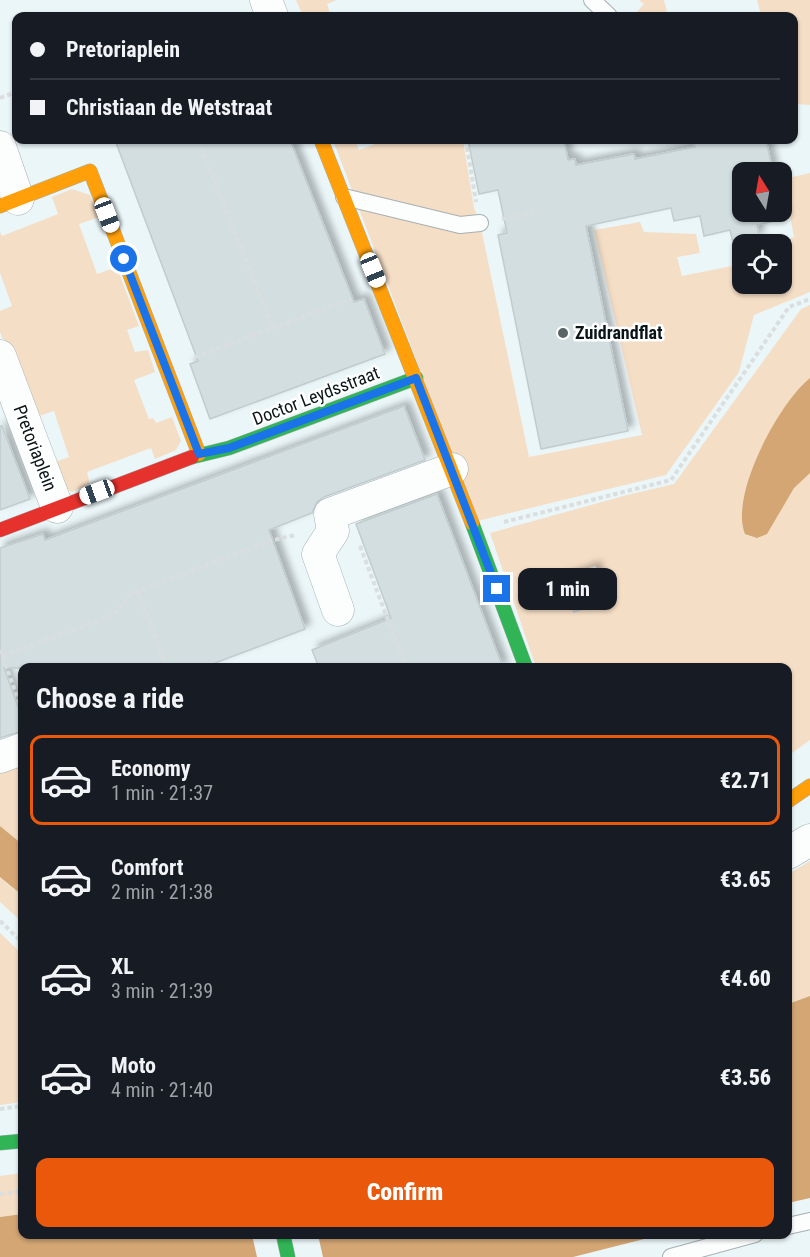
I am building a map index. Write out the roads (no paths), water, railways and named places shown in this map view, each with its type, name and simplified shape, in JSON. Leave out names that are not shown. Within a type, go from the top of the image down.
[{"type":"street","points":[[323,144],[452,469],[524,663]]},
{"type":"street","points":[[0,147],[9,202],[90,171],[199,454]]},
{"type":"street","name":"Pretoriaplein","points":[[0,356],[57,507]]},
{"type":"street","name":"Doctor Leydsstraat","points":[[229,448],[416,378]]},
{"type":"street","name":"Pretoriaplein","points":[[0,530],[199,454],[229,448]]},
{"type":"street","points":[[338,610],[318,554],[339,520],[452,469]]},
{"type":"street","points":[[0,757],[18,750]]},
{"type":"street","points":[[792,798],[810,786]]},
{"type":"street","points":[[792,851],[810,840]]},
{"type":"street","points":[[0,1143],[18,1141]]},
{"type":"street","points":[[284,1239],[288,1257]]},
{"type":"lane","points":[[592,0],[605,12]]},
{"type":"lane","points":[[344,197],[460,225],[480,223]]},
{"type":"lane","points":[[792,1225],[810,1221]]},
{"type":"lane","points":[[671,1257],[737,1239]]},
{"type":"place","name":"Zuidrandflat","points":[[563,333]]}]
